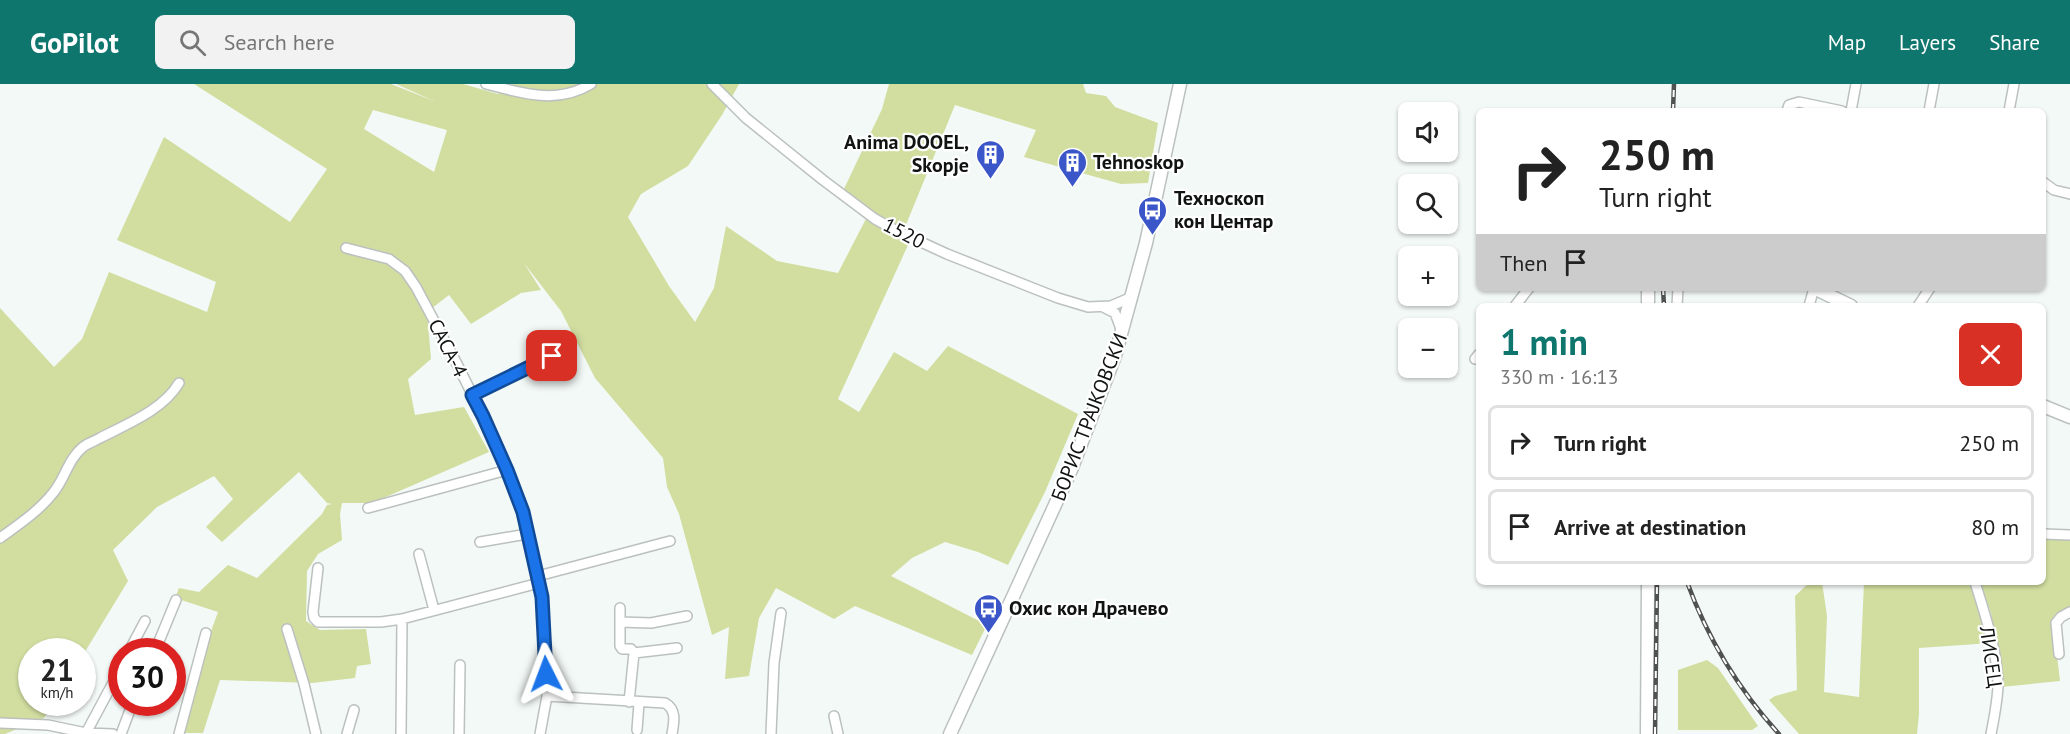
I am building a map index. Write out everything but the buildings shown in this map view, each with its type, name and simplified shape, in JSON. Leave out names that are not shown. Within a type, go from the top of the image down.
[{"type":"main road","name":"БОРИС ТРАЈКОВСКИ","points":[[950,734],[1071,470],[1098,405],[1122,334],[1146,243],[1179,84]]},
{"type":"main road","points":[[1820,291],[1845,303]]},
{"type":"main road","points":[[2046,407],[2070,417]]},
{"type":"main road","points":[[1647,734],[1648,585]]},
{"type":"street","points":[[486,84],[513,91],[559,96],[578,91],[591,84]]},
{"type":"street","name":"1520","points":[[712,84],[746,118],[823,180],[875,219],[895,230],[947,254],[1058,298],[1088,307],[1103,307],[1132,297]]},
{"type":"street","points":[[1852,108],[1856,84]]},
{"type":"street","points":[[1930,108],[1934,84]]},
{"type":"street","points":[[2010,108],[2014,84]]},
{"type":"street","points":[[1788,108],[1789,105],[1799,102],[1828,108]]},
{"type":"street","points":[[2046,184],[2054,190],[2070,194]]},
{"type":"street","name":"САСА-4","points":[[346,248],[389,259],[405,271],[432,316],[483,416],[507,470],[523,512],[542,597],[547,696],[540,734]]},
{"type":"street","points":[[1517,303],[1527,291]]},
{"type":"street","points":[[1103,307],[1115,313],[1122,334]]},
{"type":"street","points":[[472,395],[552,356]]},
{"type":"street","points":[[0,538],[38,509],[55,492],[74,456],[85,445],[133,421],[161,403],[173,393],[179,383]]},
{"type":"street","points":[[368,508],[507,470]]},
{"type":"street","points":[[480,542],[527,534]]},
{"type":"street","points":[[2046,534],[2070,535]]},
{"type":"street","points":[[318,568],[313,612],[318,622],[381,622],[402,619],[670,541]]},
{"type":"street","points":[[419,554],[434,610]]},
{"type":"street","name":"ЛИСЕЦ","points":[[1976,585],[1988,626],[1997,678],[1998,691],[1991,734]]},
{"type":"street","points":[[160,638],[176,600]]},
{"type":"street","points":[[620,608],[620,647],[631,649],[634,653],[634,702],[637,730]]},
{"type":"street","points":[[2059,654],[2056,623],[2070,612]]},
{"type":"street","points":[[771,734],[774,663],[781,613]]},
{"type":"street","points":[[620,622],[651,623],[687,616]]},
{"type":"street","points":[[401,734],[402,619]]},
{"type":"street","points":[[136,638],[145,621]]},
{"type":"street","points":[[287,629],[316,734]]},
{"type":"street","points":[[179,734],[206,633]]},
{"type":"street","points":[[634,653],[677,648]]},
{"type":"street","points":[[459,734],[460,665]]},
{"type":"street","points":[[86,733],[108,692]]},
{"type":"street","points":[[547,696],[665,703],[670,706],[674,715],[672,734]]},
{"type":"street","points":[[347,734],[354,710]]},
{"type":"street","points":[[121,734],[128,716]]},
{"type":"street","points":[[834,716],[838,734]]},
{"type":"street","points":[[0,723],[48,725],[86,733],[113,734]]},
{"type":"green space","points":[[194,84],[391,84],[434,101],[396,84],[463,84],[498,94],[513,84],[739,84],[722,115],[688,166],[641,194],[628,217],[669,286],[695,322],[714,288],[726,226],[777,261],[838,273],[870,211],[842,193],[882,109],[889,84],[1083,84],[1086,93],[1106,96],[1115,107],[1158,123],[1148,183],[1121,184],[1024,157],[1036,130],[955,105],[903,232],[908,245],[838,399],[859,412],[894,352],[927,371],[948,346],[1078,414],[1045,492],[1008,565],[978,552],[945,542],[912,558],[891,576],[987,625],[972,655],[855,606],[834,619],[776,588],[759,618],[749,676],[725,679],[729,627],[712,635],[679,514],[667,487],[663,458],[595,378],[561,311],[524,263],[541,290],[521,293],[471,324],[449,295],[427,312],[431,359],[408,379],[415,415],[464,407],[489,452],[372,503],[342,503],[340,514],[342,540],[318,554],[307,571],[306,621],[320,630],[366,629],[371,664],[357,666],[355,678],[312,683],[220,680],[203,733],[174,733],[180,716],[186,716],[186,700],[218,612],[175,598],[179,588],[199,592],[228,565],[257,578],[322,514],[327,505],[332,504],[327,503],[299,472],[222,542],[206,527],[233,499],[214,476],[157,507],[113,550],[128,581],[93,638],[18,638],[18,716],[45,716],[5,734],[0,734],[0,308],[54,367],[82,339],[109,272],[207,312],[216,282],[117,240],[164,137],[290,222],[327,169]],"holes":[[[373,110],[447,130],[434,172],[364,129]]]},
{"type":"green space","points":[[2046,539],[2070,540],[2070,607],[2055,615],[2054,630],[2060,681],[2001,687],[1991,613],[1981,585],[2046,585]]},
{"type":"green space","points":[[1807,585],[1822,585],[1827,616],[1824,692],[1859,697],[1864,585],[1976,585],[1991,643],[1919,648],[1917,734],[1799,734],[1769,700],[1797,690],[1795,596]]},
{"type":"green space","points":[[1707,660],[1718,668],[1758,726],[1752,730],[1678,730],[1678,670]]},
{"type":"railway","points":[[1673,108],[1674,84]]},
{"type":"railway","points":[[1663,291],[1664,303]]},
{"type":"railway","points":[[1655,734],[1657,585]]},
{"type":"railway","points":[[1688,585],[1704,623],[1737,681],[1779,734]]},
{"type":"place","name":"Anima DOOEL, Skopje","points":[[990,180]]},
{"type":"place","name":"Tehnoskop","points":[[1072,188]]},
{"type":"place","name":"Техноскоп кон Центар","points":[[1153,236]]},
{"type":"place","name":"Охис кон Драчево","points":[[988,634]]},
{"type":"route","points":[[546,674],[542,597],[523,512],[507,470],[472,395],[552,356]]}]
